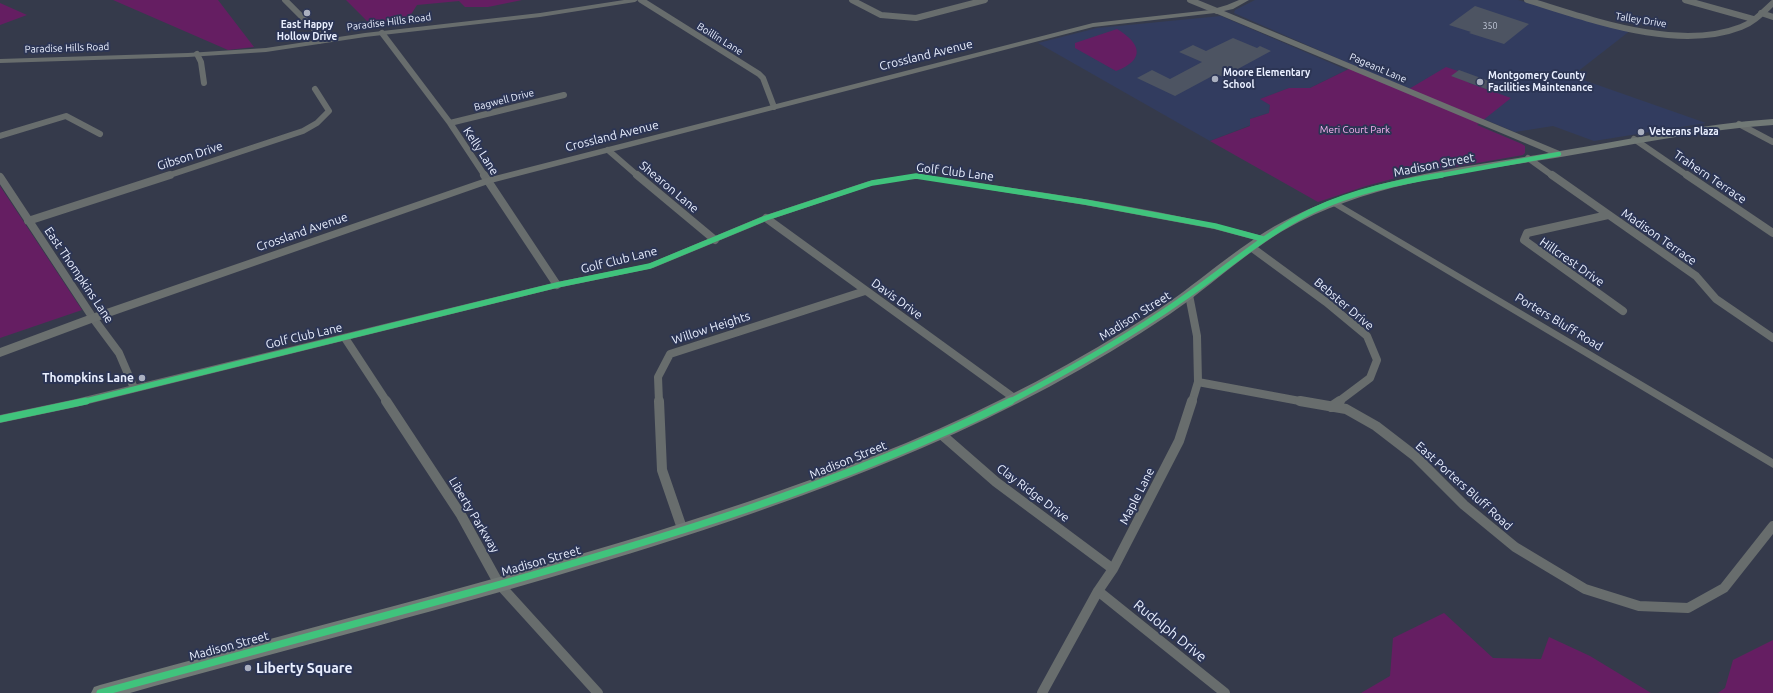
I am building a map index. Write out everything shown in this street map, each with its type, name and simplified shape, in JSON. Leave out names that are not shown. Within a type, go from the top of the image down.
[{"type":"main road","name":"Crossland Avenue","points":[[0,353],[93,318],[487,181],[1093,25],[1217,11],[1245,0]]},
{"type":"main road","name":"Pageant Lane","points":[[1217,11],[1559,154]]},
{"type":"main road","name":"Madison Street","points":[[100,693],[499,584],[683,531],[819,484],[941,434],[1014,398],[1094,355],[1189,295],[1263,239],[1288,223],[1332,202],[1404,182],[1528,158],[1739,124],[1773,122]]},
{"type":"street","points":[[285,0],[318,33],[318,41]]},
{"type":"street","name":"Paradise Hills Road","points":[[0,61],[60,57],[197,54],[252,51],[382,33],[547,15],[636,0]]},
{"type":"street","name":"Boillin Lane","points":[[641,0],[759,74],[763,78],[774,107]]},
{"type":"street","points":[[852,0],[881,15],[916,18],[985,0]]},
{"type":"street","name":"Pageant Lane","points":[[1190,0],[1217,11]]},
{"type":"street","name":"Talley Drive","points":[[1527,0],[1605,23],[1669,34],[1705,35],[1742,27],[1773,4]]},
{"type":"street","points":[[1685,0],[1753,20]]},
{"type":"street","points":[[1761,13],[1773,17]]},
{"type":"street","name":"Kelly Lane","points":[[382,33],[450,123],[557,285]]},
{"type":"street","points":[[197,54],[201,62],[204,83]]},
{"type":"street","name":"Gibson Drive","points":[[28,222],[303,130],[317,123],[329,111],[314,90]]},
{"type":"street","name":"Bagwell Drive","points":[[450,123],[564,95]]},
{"type":"street","points":[[0,136],[66,116],[100,134]]},
{"type":"street","points":[[1739,124],[1773,142]]},
{"type":"street","name":"Trahern Terrace","points":[[1634,140],[1773,233]]},
{"type":"street","name":"Shearon Lane","points":[[608,150],[715,240]]},
{"type":"street","name":"Madison Terrace","points":[[1528,158],[1696,276],[1716,299],[1773,338]]},
{"type":"street","name":"Golf Club Lane","points":[[0,419],[345,338],[557,285],[650,266],[766,218],[872,183],[916,176],[1085,202],[1215,226],[1263,239]]},
{"type":"street","name":"East Thompkins Lane","points":[[0,177],[28,222],[93,318],[119,353],[134,388]]},
{"type":"street","name":"Porters Bluff Road","points":[[1332,202],[1773,464]]},
{"type":"street","name":"Hillcrest Drive","points":[[1608,215],[1527,233],[1524,240],[1623,311]]},
{"type":"street","name":"Davis Drive","points":[[766,218],[1014,398]]},
{"type":"street","name":"Bebster Drive","points":[[1251,247],[1326,302],[1367,336],[1377,360],[1370,378],[1331,407]]},
{"type":"street","name":"Willow Heights","points":[[683,531],[662,470],[658,377],[670,354],[866,291]]},
{"type":"street","name":"Maple Lane","points":[[1042,693],[1098,591],[1113,569],[1179,441],[1198,382],[1197,336],[1189,295]]},
{"type":"street","name":"Liberty Parkway","points":[[345,338],[461,515],[499,584],[598,693]]},
{"type":"street","name":"East Porters Bluff Road","points":[[1198,382],[1346,409],[1376,426],[1415,456],[1464,505],[1515,547],[1585,589],[1639,606],[1688,608],[1724,588],[1773,526]]},
{"type":"street","name":"Clay Ridge Drive","points":[[941,434],[996,482],[1113,569]]},
{"type":"street","name":"Rudolph Drive","points":[[1098,591],[1225,693]]},
{"type":"shaded area","points":[[1255,0],[1518,0],[1583,19],[1631,30],[1572,76],[1706,123],[1594,141],[1553,126],[1515,132],[1355,66],[1234,13],[1235,10]]},
{"type":"shaded area","name":"Moore Elementary School","points":[[1221,16],[1347,70],[1310,88],[1289,88],[1261,99],[1270,105],[1269,113],[1250,119],[1251,125],[1210,141],[1038,43],[1097,28]]},
{"type":"green space","points":[[113,0],[218,0],[254,47],[228,50]]},
{"type":"green space","points":[[346,0],[522,0],[488,7],[465,7],[459,1],[417,5],[408,19],[372,26]]},
{"type":"green space","points":[[0,3],[27,15],[0,25]]},
{"type":"green space","points":[[1117,29],[1131,40],[1137,52],[1136,57],[1132,62],[1125,67],[1116,71],[1075,48],[1075,43]]},
{"type":"green space","name":"Meri Court Park","points":[[1355,66],[1409,89],[1446,67],[1458,71],[1469,83],[1511,98],[1477,125],[1522,144],[1525,146],[1525,153],[1523,155],[1403,176],[1366,186],[1318,202],[1210,141],[1250,126],[1250,119],[1269,113],[1270,105],[1260,99],[1289,88],[1310,88]]},
{"type":"green space","points":[[0,186],[82,310],[0,338]]},
{"type":"green space","points":[[1444,613],[1493,658],[1541,659],[1549,637],[1590,656],[1651,693],[1361,693],[1390,676],[1393,638]]},
{"type":"green space","points":[[1773,640],[1773,693],[1718,693],[1725,688],[1733,660]]},
{"type":"building","points":[[1475,6],[1529,24],[1504,44],[1449,25]]},
{"type":"building","name":"Moore Elementary School","points":[[1233,38],[1257,48],[1260,46],[1271,51],[1223,77],[1216,74],[1175,96],[1137,78],[1152,70],[1170,79],[1202,62],[1179,52],[1193,45],[1206,51]]},
{"type":"building","name":"Montgomery County Facilities Maintenance","points":[[1459,70],[1503,86],[1494,92],[1451,76]]},
{"type":"cycle path","points":[[100,693],[562,567],[681,531],[798,491],[914,446],[1011,401],[1134,331],[1183,299],[1275,232],[1314,210],[1347,197],[1398,183],[1559,154]]},
{"type":"cycle path","points":[[0,419],[76,403],[557,285],[650,266],[766,218],[872,183],[916,176],[1085,202],[1215,226],[1263,239]]},
{"type":"place","name":"East Happy Hollow Drive","points":[[307,13]]},
{"type":"place","name":"Moore Elementary School","points":[[1215,79]]},
{"type":"place","name":"Montgomery County Facilities Maintenance","points":[[1480,82]]},
{"type":"place","name":"Veterans Plaza","points":[[1641,132]]},
{"type":"place","name":"Thompkins Lane","points":[[142,378]]},
{"type":"place","name":"Liberty Square","points":[[248,668]]}]
